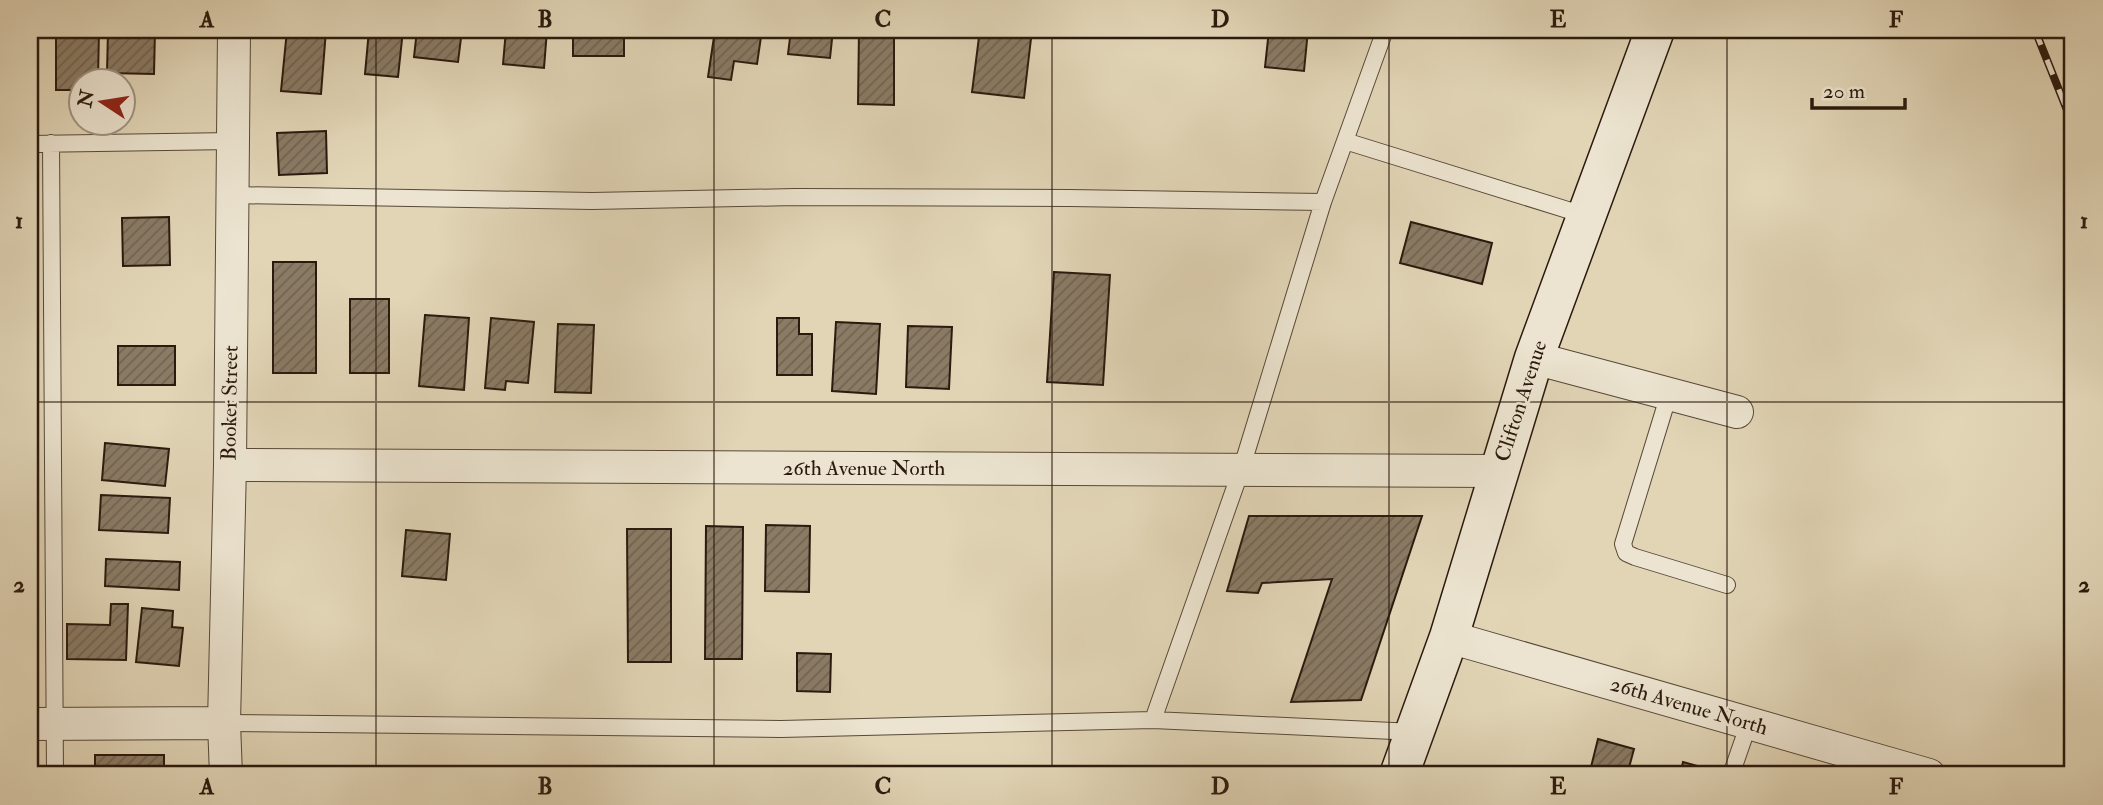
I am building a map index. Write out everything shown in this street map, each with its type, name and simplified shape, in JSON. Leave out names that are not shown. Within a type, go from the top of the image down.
[{"type":"street","name":"Booker Street","points":[[226,775],[224,723],[230,466],[234,30]]},
{"type":"street","name":"Clifton Avenue","points":[[1399,775],[1449,637],[1534,358],[1655,30]]},
{"type":"street","points":[[1534,358],[1737,412]]},
{"type":"street","name":"26th Avenue North","points":[[230,466],[1498,471]]},
{"type":"street","name":"26th Avenue North","points":[[1449,637],[1930,775]]},
{"type":"street","points":[[42,724],[224,723]]},
{"type":"lane","points":[[1153,720],[1241,470],[1323,202],[1385,30]]},
{"type":"lane","points":[[30,144],[233,141]]},
{"type":"lane","points":[[1345,141],[1587,216]]},
{"type":"lane","points":[[51,143],[42,724],[55,775]]},
{"type":"lane","points":[[232,195],[592,201],[822,197],[1323,202]]},
{"type":"lane","points":[[1669,394],[1623,544],[1626,553],[1635,557],[1727,585]]},
{"type":"lane","points":[[224,723],[781,729],[1153,720],[1415,732]]},
{"type":"lane","points":[[1731,775],[1749,723]]},
{"type":"building","points":[[56,30],[99,30],[98,66],[66,66],[66,90],[56,90]]},
{"type":"building","points":[[108,30],[155,30],[154,74],[136,74],[136,66],[107,66]]},
{"type":"building","points":[[287,30],[326,30],[321,94],[281,91]]},
{"type":"building","points":[[369,30],[403,30],[398,77],[365,74]]},
{"type":"building","points":[[417,30],[462,30],[458,62],[414,57]]},
{"type":"building","points":[[506,30],[547,30],[544,68],[503,64]]},
{"type":"building","points":[[573,30],[624,30],[624,56],[573,56]]},
{"type":"building","points":[[715,30],[762,30],[757,64],[734,61],[731,80],[708,77]]},
{"type":"building","points":[[791,30],[833,30],[830,58],[788,54]]},
{"type":"building","points":[[859,30],[894,30],[894,105],[858,104]]},
{"type":"building","points":[[987,30],[1032,30],[1024,98],[972,92],[979,37],[987,37]]},
{"type":"building","points":[[1269,30],[1308,30],[1304,71],[1265,67]]},
{"type":"building","points":[[326,131],[327,173],[279,175],[277,133]]},
{"type":"building","points":[[169,217],[170,265],[123,266],[122,218]]},
{"type":"building","points":[[1411,222],[1492,243],[1482,284],[1400,263]]},
{"type":"building","points":[[273,262],[316,262],[316,373],[273,373]]},
{"type":"building","points":[[1054,272],[1110,275],[1103,385],[1047,382]]},
{"type":"building","points":[[350,299],[389,299],[389,373],[350,373]]},
{"type":"building","points":[[425,315],[469,318],[464,390],[419,386]]},
{"type":"building","points":[[491,318],[534,322],[528,383],[506,381],[505,390],[485,388]]},
{"type":"building","points":[[777,318],[799,318],[799,334],[812,334],[812,375],[777,375]]},
{"type":"building","points":[[836,322],[880,324],[876,394],[832,391]]},
{"type":"building","points":[[558,324],[594,325],[591,393],[555,392]]},
{"type":"building","points":[[908,326],[952,327],[949,389],[906,387]]},
{"type":"building","points":[[118,346],[175,346],[175,385],[118,385]]},
{"type":"building","points":[[105,443],[169,449],[165,486],[102,480]]},
{"type":"building","points":[[101,495],[170,498],[168,533],[99,530]]},
{"type":"building","points":[[1249,516],[1422,516],[1361,700],[1291,702],[1332,579],[1262,583],[1258,593],[1227,591]]},
{"type":"building","points":[[766,525],[810,526],[809,592],[765,591]]},
{"type":"building","points":[[706,526],[743,527],[742,659],[705,659]]},
{"type":"building","points":[[627,529],[671,529],[671,662],[628,662]]},
{"type":"building","points":[[406,530],[450,534],[446,580],[402,576]]},
{"type":"building","points":[[106,559],[180,562],[179,590],[105,586]]},
{"type":"building","points":[[111,604],[128,604],[126,660],[67,659],[67,624],[110,625]]},
{"type":"building","points":[[142,608],[173,611],[172,627],[183,628],[179,666],[136,662]]},
{"type":"building","points":[[797,653],[831,654],[830,692],[797,691]]},
{"type":"building","points":[[1598,739],[1634,749],[1627,775],[1589,775]]},
{"type":"building","points":[[95,755],[164,755],[164,775],[95,775]]},
{"type":"building","points":[[1683,762],[1719,772],[1718,775],[1680,775]]},
{"type":"railway","points":[[2035,30],[2073,125]]}]
